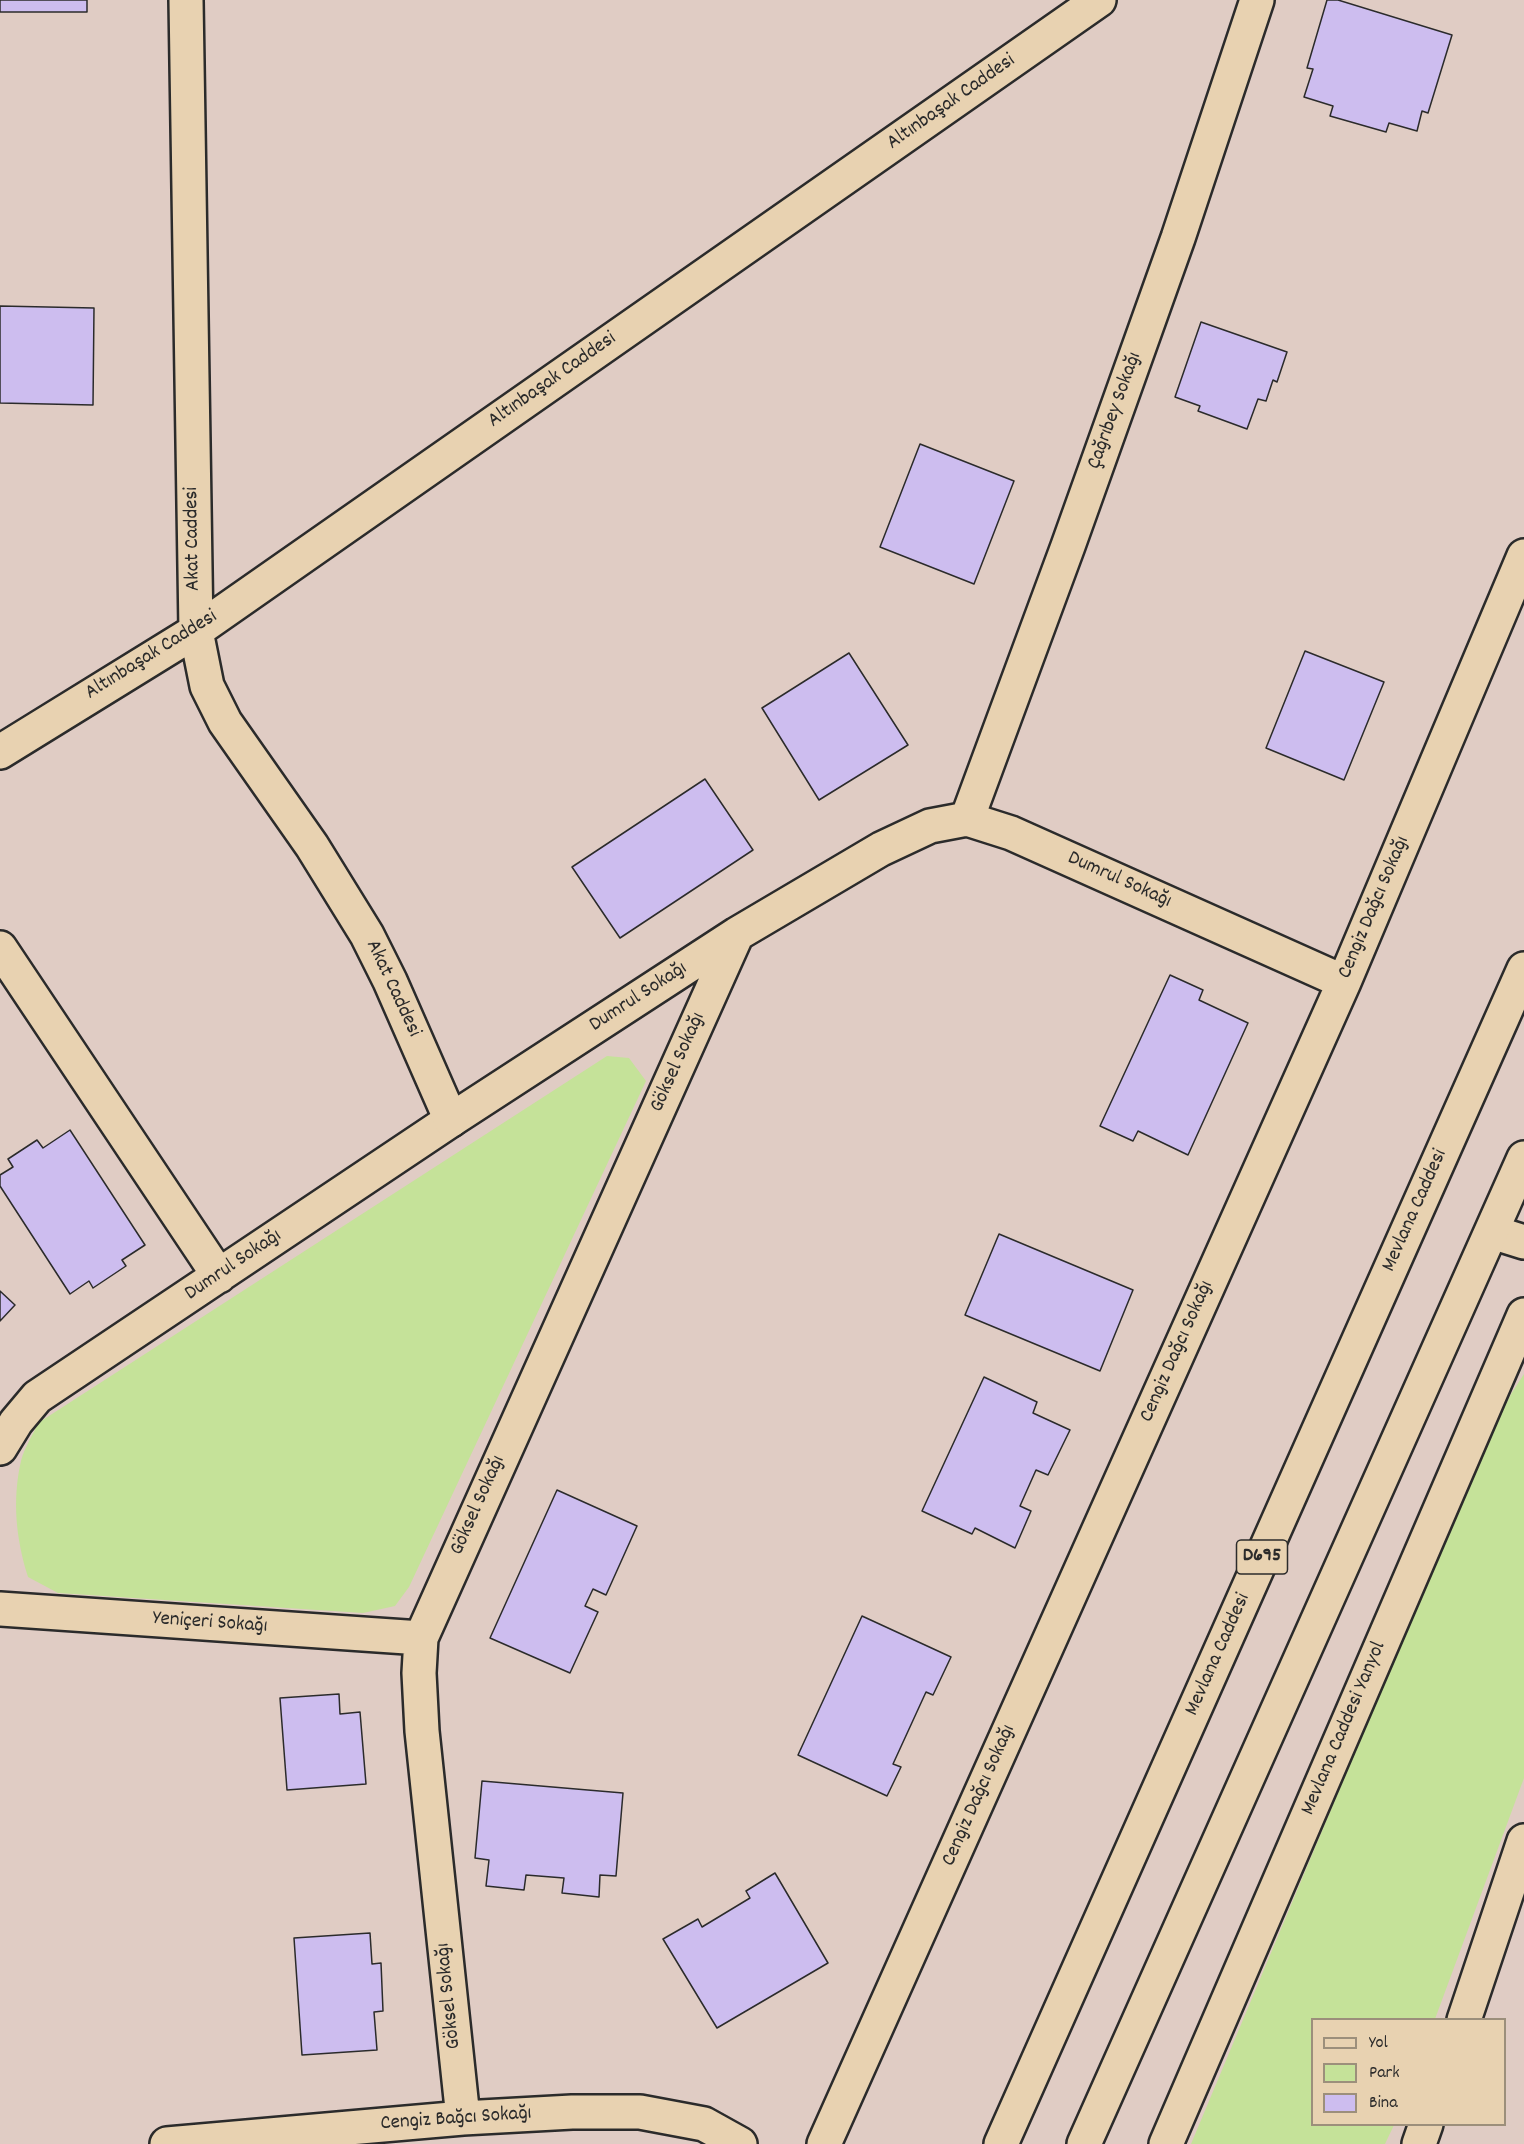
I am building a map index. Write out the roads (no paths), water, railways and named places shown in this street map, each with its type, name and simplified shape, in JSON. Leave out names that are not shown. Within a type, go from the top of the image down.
[{"type":"street","name":"Akat Caddesi","points":[[186,0],[195,631],[207,686],[225,722],[312,846],[367,935],[390,981],[451,1120]]},
{"type":"street","name":"Altınbaşak Caddesi","points":[[0,752],[195,631],[1099,0]]},
{"type":"street","name":"Çağrıbey Sokağı","points":[[967,819],[1178,238],[1257,0]]},
{"type":"street","name":"Cengiz Dağcı Sokağı","points":[[824,2144],[1344,982],[1524,556]]},
{"type":"street","name":"Dumrul Sokağı","points":[[0,1448],[16,1422],[36,1397],[451,1120],[737,934],[880,849],[930,826],[967,819],[1011,833],[1344,982]]},
{"type":"street","name":"Göksel Sokağı","points":[[463,2118],[422,1731],[419,1673],[421,1638],[737,934]]},
{"type":"street","points":[[0,948],[219,1276]]},
{"type":"street","name":"Mevlana Caddesi","points":[[1001,2144],[1524,969]]},
{"type":"street","points":[[1084,2144],[1524,1158]]},
{"type":"street","points":[[1492,1232],[1524,1242]]},
{"type":"street","name":"Mevlana Caddesi Yanyol","points":[[1166,2144],[1524,1315]]},
{"type":"street","name":"Yeniçeri Sokağı","points":[[0,1610],[421,1638]]},
{"type":"street","points":[[1464,2018],[1524,1841]]},
{"type":"street","name":"Cengiz Bağcı Sokağı","points":[[167,2144],[463,2118],[572,2112],[640,2112],[704,2124],[740,2144]]},
{"type":"street","points":[[1419,2144],[1425,2126]]}]
